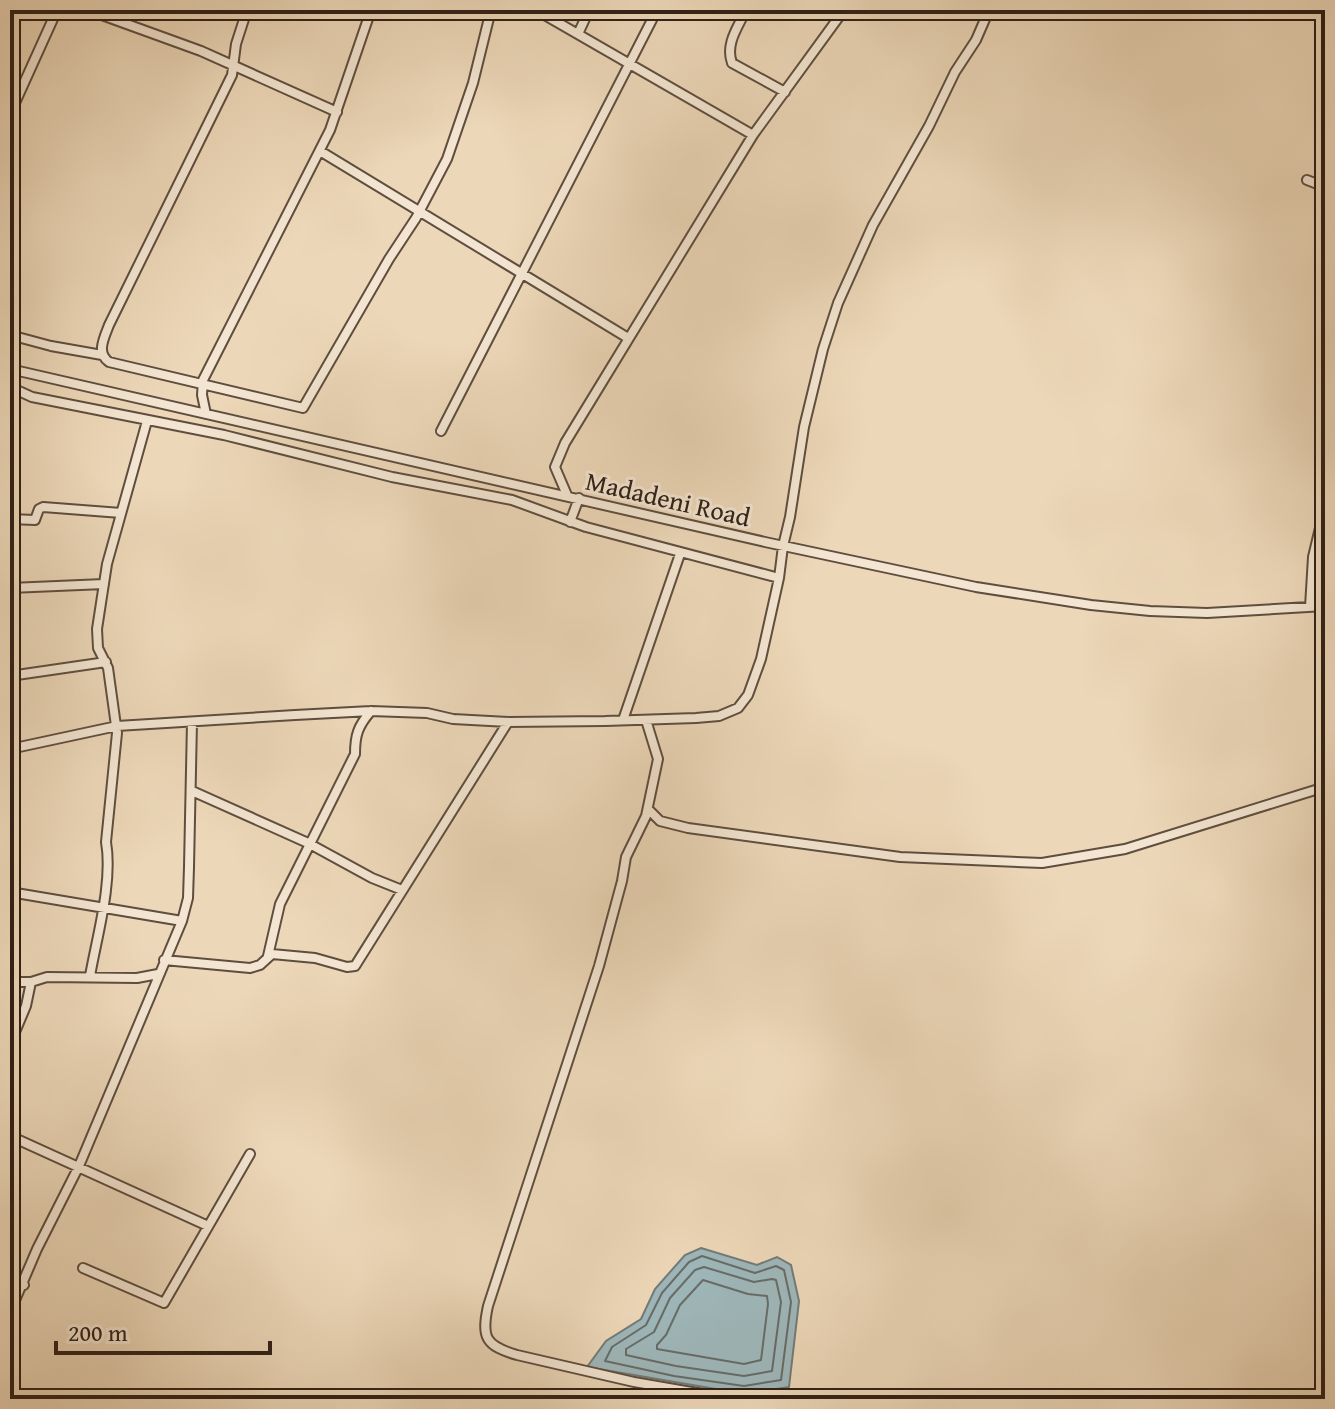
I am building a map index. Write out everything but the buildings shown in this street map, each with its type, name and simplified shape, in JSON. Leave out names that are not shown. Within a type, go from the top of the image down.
[{"type":"street","points":[[10,114],[57,10]]},
{"type":"street","points":[[88,10],[234,65],[337,112]]},
{"type":"street","points":[[102,355],[109,325],[184,177],[234,65],[236,44],[247,10]]},
{"type":"street","points":[[206,414],[202,384],[274,236],[320,151],[337,112],[371,10]]},
{"type":"street","points":[[10,335],[102,355],[109,362],[303,408],[420,210],[454,140],[473,83],[491,10]]},
{"type":"street","points":[[536,10],[753,135]]},
{"type":"street","points":[[578,34],[589,10]]},
{"type":"street","points":[[441,431],[657,10]]},
{"type":"street","points":[[746,10],[729,46],[732,63],[785,92]]},
{"type":"street","points":[[567,495],[555,471],[556,461],[753,135],[844,10]]},
{"type":"street","points":[[10,749],[117,726],[371,711],[427,713],[453,719],[508,722],[646,720],[719,716],[744,702],[761,659],[779,578],[804,427],[838,303],[873,225],[955,72],[976,40],[989,10]]},
{"type":"street","points":[[1303,10],[1325,19]]},
{"type":"street","points":[[320,151],[628,338]]},
{"type":"street","points":[[1307,180],[1325,187]]},
{"type":"street","name":"Madadeni Road","points":[[10,369],[783,546],[976,587],[1091,605],[1207,613],[1325,606]]},
{"type":"street","points":[[10,387],[32,397],[224,435],[343,466],[512,500],[570,522],[680,554],[779,578]]},
{"type":"street","points":[[90,976],[102,907],[117,726],[106,662],[96,642],[104,584],[147,421]]},
{"type":"street","points":[[570,522],[579,498]]},
{"type":"street","points":[[10,519],[35,520],[43,507],[121,513]]},
{"type":"street","points":[[1310,607],[1313,557],[1325,507]]},
{"type":"street","points":[[623,720],[680,554]]},
{"type":"street","points":[[10,588],[104,584]]},
{"type":"street","points":[[10,676],[106,662]]},
{"type":"street","points":[[164,960],[250,968],[260,965],[268,956],[280,904],[355,754],[355,736],[360,724],[371,711]]},
{"type":"street","points":[[646,720],[658,759],[648,809],[643,826],[626,857],[599,966],[488,1306],[485,1334],[499,1350],[517,1355],[634,1382],[732,1399]]},
{"type":"street","points":[[10,1312],[37,1249],[79,1166],[182,921],[188,898],[192,722]]},
{"type":"street","points":[[268,956],[280,953],[351,968],[508,722]]},
{"type":"street","points":[[648,809],[660,821],[698,830],[900,857],[1042,863],[1125,849],[1325,787]]},
{"type":"street","points":[[192,791],[308,843],[372,878],[402,890]]},
{"type":"street","points":[[10,892],[182,921]]},
{"type":"street","points":[[10,982],[31,982],[47,977],[137,978],[158,974]]},
{"type":"street","points":[[10,1044],[26,1006],[31,982]]},
{"type":"street","points":[[10,1136],[208,1226]]},
{"type":"street","points":[[83,1268],[164,1303],[250,1154]]},
{"type":"street","points":[[10,1279],[24,1285]]},
{"type":"water","points":[[701,1248],[757,1265],[777,1257],[791,1265],[799,1301],[789,1387],[745,1394],[587,1367],[606,1341],[641,1319],[655,1289],[685,1255]]}]
